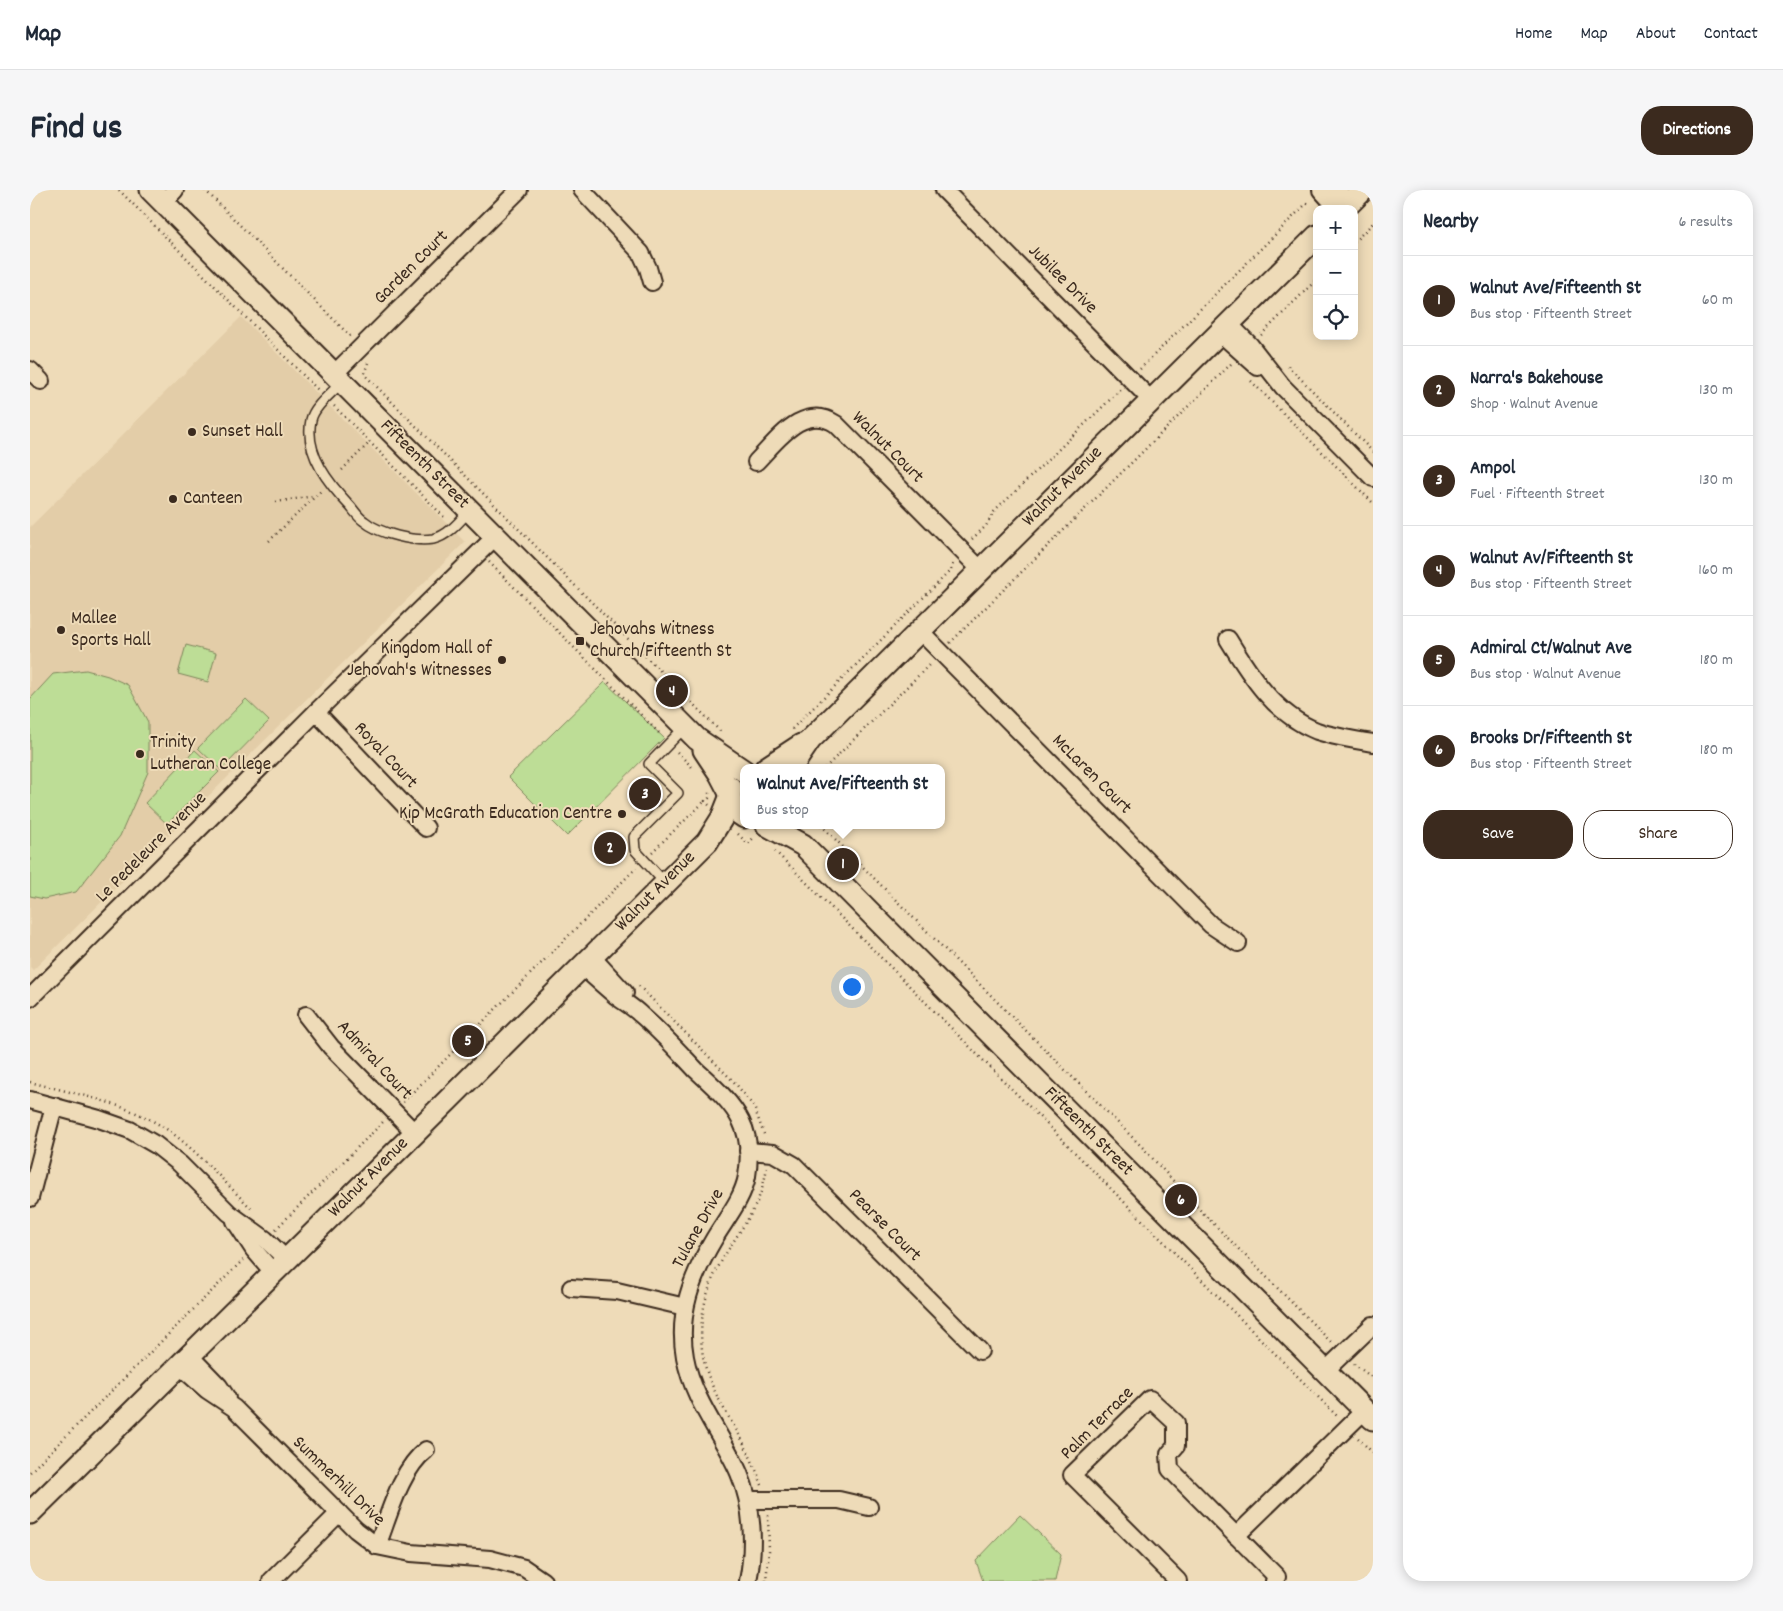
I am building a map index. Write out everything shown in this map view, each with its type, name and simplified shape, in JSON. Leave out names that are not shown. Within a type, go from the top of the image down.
[{"type":"street","name":"Garden Court","points":[[338,378],[361,347],[519,190]]},
{"type":"street","points":[[582,190],[641,253],[652,282]]},
{"type":"street","name":"Jubilee Drive","points":[[944,190],[1151,400]]},
{"type":"street","points":[[1317,193],[1346,200]]},
{"type":"street","name":"Fifteenth Street","points":[[163,194],[338,378],[691,733],[740,769]]},
{"type":"street","name":"Walnut Avenue","points":[[794,764],[810,740],[919,630],[1313,240]]},
{"type":"street","points":[[1224,328],[1373,478]]},
{"type":"street","name":"Walnut Court","points":[[756,462],[797,422],[812,417],[830,420],[980,570]]},
{"type":"street","name":"Le Pedeleure Avenue","points":[[30,998],[316,712],[496,536]]},
{"type":"street","name":"McLaren Court","points":[[919,630],[1211,925],[1238,943]]},
{"type":"street","points":[[1228,639],[1259,686],[1300,723],[1336,736],[1373,743]]},
{"type":"street","name":"Royal Court","points":[[316,712],[426,828]]},
{"type":"street","name":"Fifteenth Street","points":[[691,733],[720,774],[730,796]]},
{"type":"street","name":"Walnut Avenue","points":[[772,764],[810,740]]},
{"type":"street","points":[[740,776],[735,780],[730,796],[740,815]]},
{"type":"street","name":"Walnut Avenue","points":[[30,1513],[707,842],[740,826]]},
{"type":"street","name":"Fifteenth Street","points":[[759,829],[803,845]]},
{"type":"street","name":"Fifteenth Street","points":[[794,829],[803,845],[1369,1414]]},
{"type":"street","name":"Tulane Drive","points":[[587,961],[621,986],[639,1013],[729,1104],[740,1120],[747,1139],[747,1176],[744,1187],[737,1203],[701,1260],[691,1284],[685,1308],[683,1338],[685,1358],[692,1383],[739,1474],[748,1500],[752,1540],[751,1569],[748,1581]]},
{"type":"street","name":"Admiral Court","points":[[306,1015],[331,1047],[415,1133]]},
{"type":"street","points":[[30,1100],[130,1130],[156,1145],[180,1164],[280,1266]]},
{"type":"street","points":[[30,1198],[54,1106]]},
{"type":"street","name":"Pearse Court","points":[[748,1151],[767,1152],[778,1155],[794,1166],[980,1351]]},
{"type":"street","points":[[572,1288],[617,1291],[685,1308]]},
{"type":"street","points":[[1325,1371],[1373,1324]]},
{"type":"street","name":"Summerhill Drive","points":[[185,1361],[219,1386],[234,1408],[356,1530],[377,1546],[411,1553],[490,1559],[524,1568],[543,1581]]},
{"type":"street","name":"Palm Terrace","points":[[1178,1581],[1072,1475],[1150,1398],[1176,1423],[1176,1446],[1168,1454],[1170,1469],[1278,1577],[1274,1581]]},
{"type":"street","points":[[1236,1536],[1347,1426],[1369,1414]]},
{"type":"street","points":[[377,1546],[406,1473],[426,1450]]},
{"type":"street","points":[[748,1500],[839,1500],[869,1507]]},
{"type":"street","points":[[271,1581],[339,1513]]},
{"type":"lane","points":[[338,378],[326,398],[313,414],[310,431],[311,444],[317,461],[329,482],[364,522],[389,533],[420,539],[433,539],[453,527],[470,511]]},
{"type":"lane","points":[[665,883],[635,850],[634,837],[678,793],[649,764],[669,743],[691,733]]},
{"type":"path","points":[[119,190],[453,527]]},
{"type":"path","points":[[205,190],[369,356],[364,374],[722,734]]},
{"type":"path","points":[[786,734],[951,570],[954,566],[952,559],[986,526],[994,512],[1132,379],[1317,193]]},
{"type":"path","points":[[1358,238],[1373,223]]},
{"type":"path","points":[[829,764],[1313,283]]},
{"type":"path","points":[[1286,364],[1373,452]]},
{"type":"path","points":[[1247,377],[1373,503]]},
{"type":"path","points":[[342,470],[370,442]]},
{"type":"path","points":[[270,541],[315,496],[276,502]]},
{"type":"path","points":[[479,552],[696,771]]},
{"type":"path","points":[[30,1472],[644,860],[709,798],[710,785]]},
{"type":"path","points":[[705,801],[740,821]]},
{"type":"path","points":[[746,829],[748,844]]},
{"type":"path","points":[[825,829],[1136,1142],[1201,1211],[1343,1354],[1373,1378]]},
{"type":"path","points":[[772,847],[1373,1453]]},
{"type":"path","points":[[636,983],[736,1084],[754,1107],[765,1135],[767,1165],[762,1191],[755,1209],[721,1261],[713,1277],[706,1298],[702,1328],[704,1362],[709,1378],[752,1461],[762,1487],[768,1511],[769,1537],[766,1581]]},
{"type":"shaded area","name":"Trinity Lutheran College","points":[[241,317],[465,542],[33,970],[30,967],[30,527]]},
{"type":"green space","points":[[186,645],[216,653],[208,682],[178,674]]},
{"type":"green space","points":[[86,670],[108,676],[128,685],[148,722],[148,772],[120,836],[76,892],[44,899],[30,896],[30,699],[53,674]]},
{"type":"green space","points":[[605,682],[664,738],[567,836],[508,777]]},
{"type":"green space","points":[[246,699],[269,721],[221,770],[198,748]]},
{"type":"green space","points":[[195,750],[219,772],[167,824],[145,803]]},
{"type":"green space","points":[[1020,1515],[1061,1554],[1055,1581],[983,1581],[976,1561]]},
{"type":"place","name":"Sunset Hall","points":[[192,432]]},
{"type":"place","name":"Canteen","points":[[173,499]]},
{"type":"place","name":"Mallee Sports Hall","points":[[61,630]]},
{"type":"place","name":"Jehovahs Witness Church/Fifteenth St","points":[[580,641]]},
{"type":"place","name":"Kingdom Hall of Jehovah's Witnesses","points":[[502,660]]},
{"type":"place","name":"Walnut Av/Fifteenth St","points":[[672,691]]},
{"type":"place","name":"Trinity Lutheran College","points":[[140,754]]},
{"type":"place","name":"Ampol","points":[[645,794]]},
{"type":"place","name":"Kip McGrath Education Centre","points":[[622,814]]},
{"type":"place","name":"Narra's Bakehouse","points":[[610,848]]},
{"type":"place","name":"Walnut Ave/Fifteenth St","points":[[843,864]]},
{"type":"place","name":"Admiral Ct/Walnut Ave","points":[[468,1041]]},
{"type":"place","name":"Brooks Dr/Fifteenth St","points":[[1181,1200]]}]
